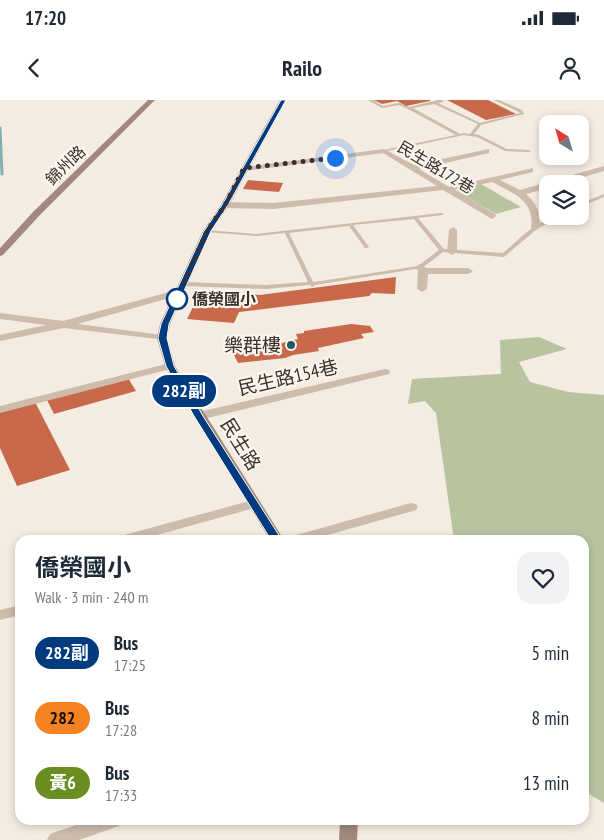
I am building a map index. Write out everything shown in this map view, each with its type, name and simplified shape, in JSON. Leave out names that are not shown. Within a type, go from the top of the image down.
[{"type":"street","name":"錦州路","points":[[0,253],[36,214],[152,100]]},
{"type":"street","points":[[0,316],[162,338],[165,324],[207,231],[225,205],[244,168],[284,100]]},
{"type":"street","name":"民生路172巷","points":[[244,168],[384,151],[492,216]]},
{"type":"street","points":[[413,168],[486,151]]},
{"type":"street","points":[[580,175],[604,168]]},
{"type":"street","points":[[225,205],[274,206],[445,189],[530,170]]},
{"type":"street","points":[[493,179],[520,193],[534,206],[538,217],[534,228]]},
{"type":"street","points":[[520,193],[539,187]]},
{"type":"street","points":[[447,251],[453,230]]},
{"type":"street","points":[[422,289],[421,269],[468,271]]},
{"type":"street","points":[[0,338],[62,325],[182,288]]},
{"type":"street","name":"民生路","points":[[162,338],[170,366],[274,535]]},
{"type":"street","points":[[0,410],[170,366]]},
{"type":"street","name":"民生路154巷","points":[[199,416],[385,372]]},
{"type":"street","points":[[140,535],[253,504]]},
{"type":"street","points":[[312,535],[411,507]]},
{"type":"street","points":[[0,615],[15,611]]},
{"type":"street","points":[[56,840],[99,825]]},
{"type":"street","points":[[348,825],[348,840]]},
{"type":"lane","points":[[370,100],[382,107],[399,104],[459,134]]},
{"type":"lane","points":[[471,135],[480,124],[522,114],[496,100]]},
{"type":"lane","points":[[409,108],[437,101],[480,124]]},
{"type":"lane","points":[[384,151],[459,134],[478,136],[506,150],[530,151]]},
{"type":"lane","points":[[589,202],[604,195]]},
{"type":"lane","points":[[207,231],[256,235],[441,214]]},
{"type":"lane","points":[[415,217],[447,251]]},
{"type":"lane","points":[[350,224],[367,248]]},
{"type":"lane","points":[[182,288],[312,285],[421,269],[447,251],[504,255],[534,228],[540,225]]},
{"type":"lane","points":[[286,231],[312,285]]},
{"type":"green space","points":[[481,184],[521,207],[496,214],[456,191]]},
{"type":"green space","points":[[539,337],[567,349],[519,362],[530,382],[568,392],[604,395],[604,803],[589,794],[589,535],[453,535],[436,413],[425,401],[408,404],[412,379],[501,374],[500,340]]},
{"type":"building","points":[[374,100],[430,101],[406,106],[397,101],[382,104]]},
{"type":"building","points":[[447,100],[488,100],[516,114],[486,120]]},
{"type":"building","points":[[248,180],[283,183],[279,192],[243,189]]},
{"type":"building","points":[[396,277],[395,294],[372,293],[369,296],[239,312],[234,323],[187,319],[201,291],[260,295]]},
{"type":"building","name":"樂群樓","points":[[351,324],[370,326],[374,332],[361,334],[364,338],[318,348],[319,351],[285,358],[238,363],[231,349],[279,340],[282,343],[298,339],[296,334],[304,333],[304,331]]},
{"type":"building","points":[[128,378],[136,391],[54,414],[47,400]]},
{"type":"building","points":[[35,402],[70,470],[17,486],[0,448],[0,411]]},
{"type":"waterway","points":[[0,128],[2,174]]},
{"type":"bus line","name":"282副","points":[[274,535],[170,366],[162,338],[165,324],[207,231],[225,205],[283,100]]},
{"type":"place","name":"僑榮國小","points":[[177,299]]},
{"type":"place","name":"樂群樓","points":[[291,345]]},
{"type":"route","points":[[177,299],[207,231],[225,205],[244,168],[335,158]]}]
